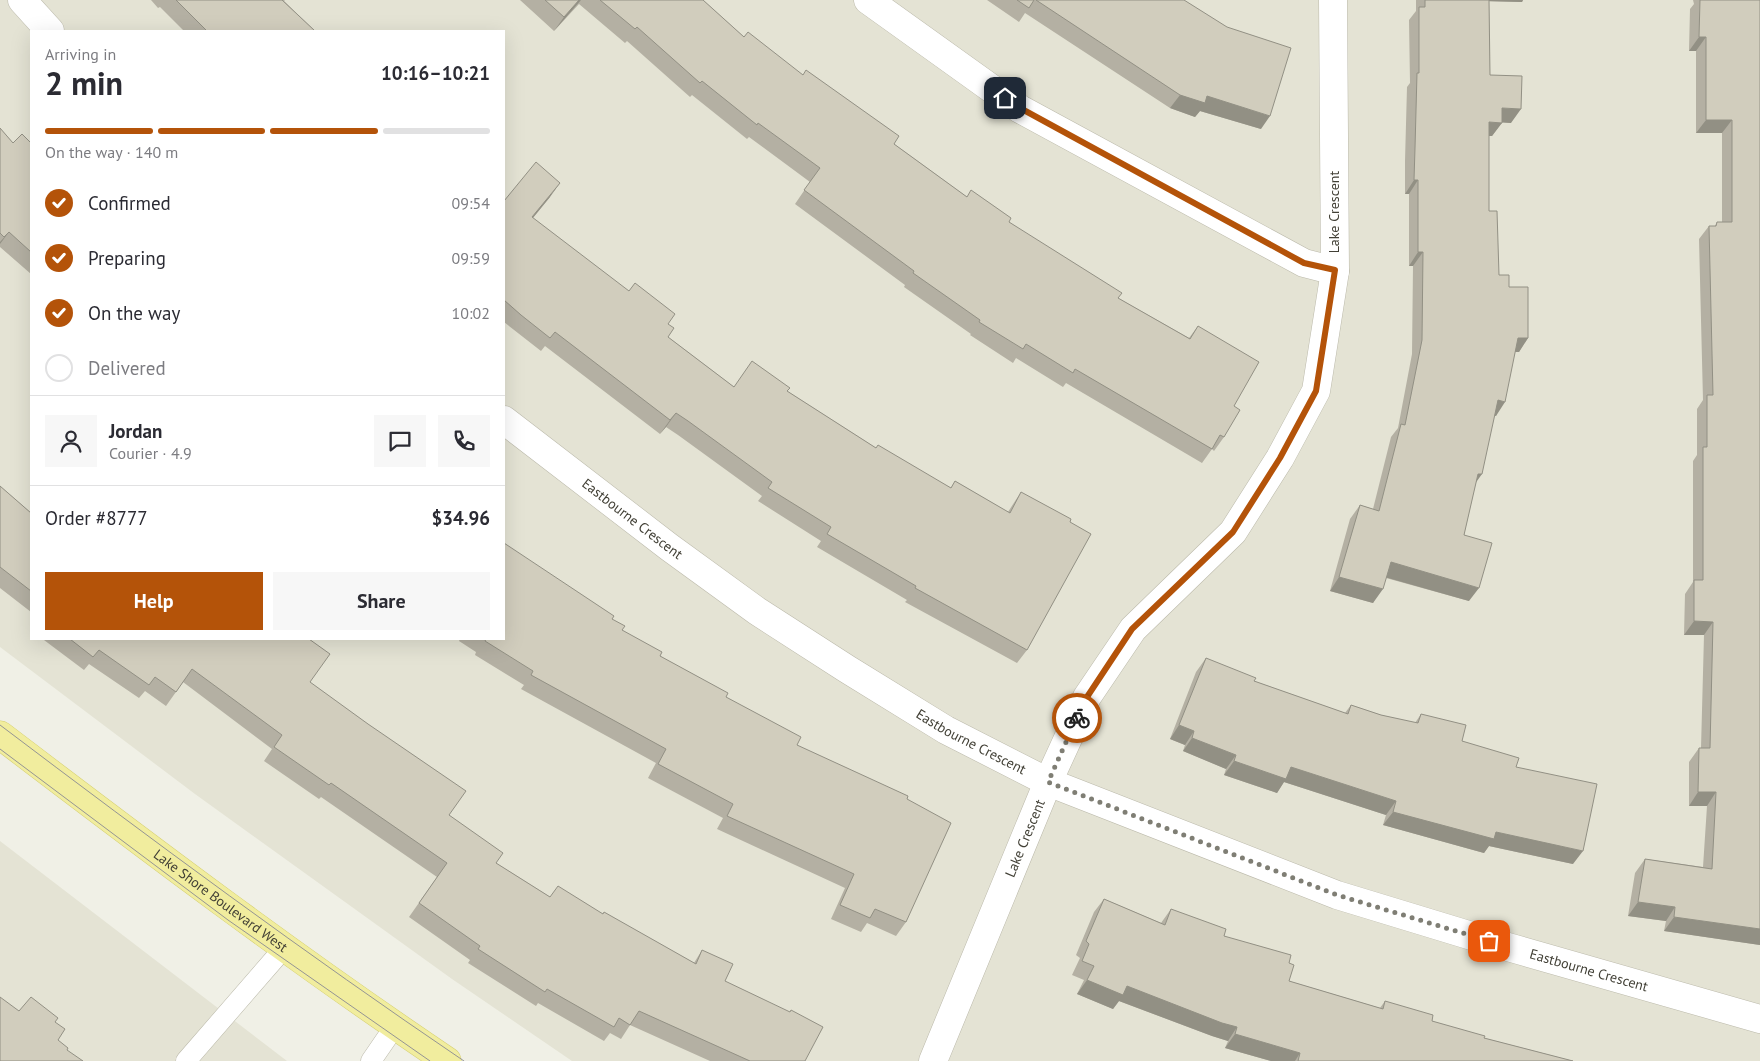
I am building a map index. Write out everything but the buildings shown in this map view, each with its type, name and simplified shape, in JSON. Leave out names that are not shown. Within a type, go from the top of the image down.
[{"type":"main road","name":"Lake Shore Boulevard West","points":[[0,735],[192,881],[284,948],[447,1061]]},
{"type":"street","points":[[22,0],[49,30]]},
{"type":"street","points":[[868,0],[1020,108],[1304,263],[1335,270]]},
{"type":"street","name":"Lake Crescent","points":[[933,1061],[1048,782],[1087,697],[1132,629],[1233,532],[1280,458],[1316,391],[1335,270],[1333,0]]},
{"type":"street","name":"Eastbourne Crescent","points":[[505,421],[669,547],[757,611],[946,730],[1048,782],[1337,895],[1508,947],[1760,1019]]},
{"type":"lane","points":[[186,1061],[284,948]]},
{"type":"lane","points":[[371,1061],[395,1026]]},
{"type":"shaded area","points":[[0,0],[1760,0],[1760,1061],[572,1061],[452,979],[195,794],[0,647]]},
{"type":"shaded area","points":[[0,841],[287,1061],[0,1061]]},
{"type":"tram line","points":[[0,725],[230,896],[346,980],[464,1061]]},
{"type":"tram line","points":[[0,749],[228,920],[430,1061]]},
{"type":"way so far","points":[[1077,718],[1048,782],[1337,895],[1489,941]]},
{"type":"route","points":[[1005,98],[1020,108],[1304,263],[1335,270],[1316,391],[1280,458],[1233,532],[1132,629],[1087,697],[1077,718]]}]
